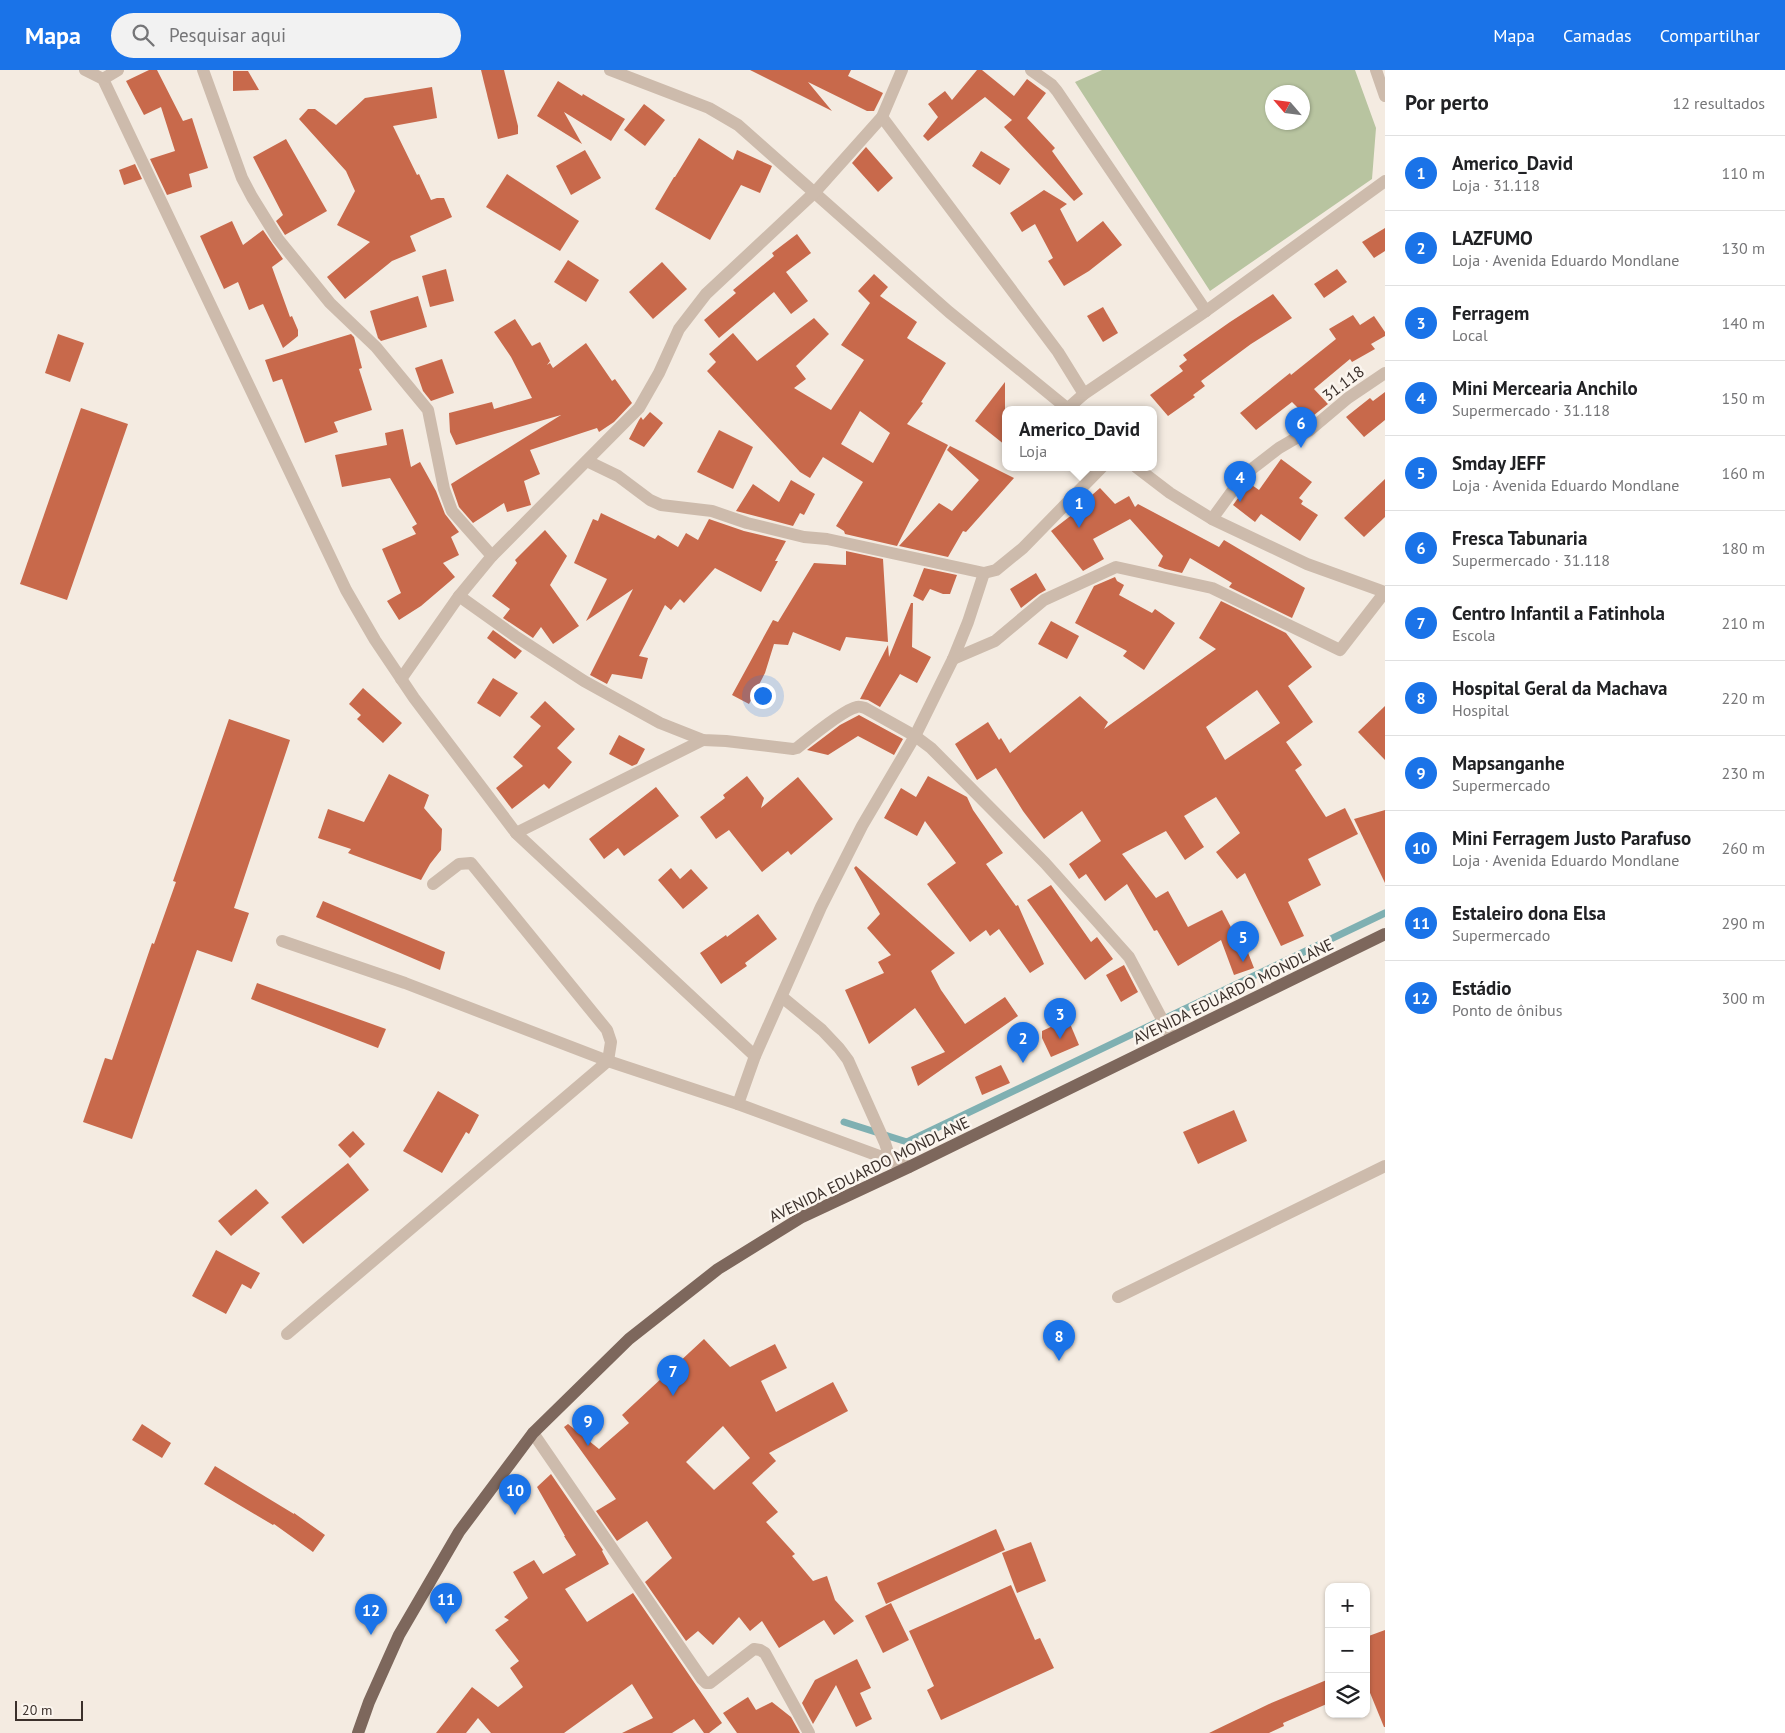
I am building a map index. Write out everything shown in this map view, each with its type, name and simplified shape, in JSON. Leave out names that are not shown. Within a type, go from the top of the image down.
[{"type":"main road","name":"AVENIDA EDUARDO MONDLANE","points":[[358,1733],[369,1702],[399,1635],[419,1600],[459,1532],[533,1434],[629,1339],[718,1269],[802,1217],[909,1167],[1385,934]]},
{"type":"street","points":[[85,70],[103,79],[346,590],[401,680],[516,834],[755,1056]]},
{"type":"street","points":[[103,79],[118,70]]},
{"type":"street","points":[[203,70],[242,178],[252,198],[278,239],[330,303],[376,347],[428,410],[444,490],[452,511],[492,556]]},
{"type":"street","points":[[610,70],[708,108],[738,126],[949,312],[1063,406]]},
{"type":"street","points":[[401,680],[459,596],[492,556],[639,408],[659,373],[680,329],[706,294],[815,192],[882,117],[902,70]]},
{"type":"street","points":[[1031,70],[1052,85],[1057,91],[1206,311]]},
{"type":"street","points":[[1376,70],[1385,96]]},
{"type":"street","points":[[882,117],[1058,352],[1084,394]]},
{"type":"street","points":[[1070,406],[1084,394],[1206,311],[1385,181]]},
{"type":"street","name":"31.118","points":[[1212,520],[1244,475],[1279,448],[1310,430],[1348,398],[1385,373]]},
{"type":"street","points":[[587,461],[618,476],[650,500],[661,505],[712,511],[747,523],[804,537],[826,539],[984,573],[996,570],[1023,548],[1098,471]]},
{"type":"street","points":[[953,659],[995,641],[1044,600],[1116,567],[1212,588],[1340,650],[1385,592],[1307,564],[1212,520],[1170,493],[1141,471]]},
{"type":"street","points":[[738,1104],[755,1056],[821,907],[862,826],[915,736],[953,659],[968,622],[984,573]]},
{"type":"street","points":[[459,596],[515,636],[597,688],[660,723],[703,740],[793,749],[850,709],[858,706],[915,736],[931,748],[1045,863],[1129,957],[1172,1038]]},
{"type":"street","points":[[516,834],[703,740]]},
{"type":"street","points":[[287,1334],[608,1061],[611,1042],[608,1030],[471,863],[459,864],[433,884]]},
{"type":"street","points":[[282,941],[405,983],[608,1061],[738,1104],[891,1162],[909,1167]]},
{"type":"street","points":[[782,997],[822,1030],[848,1060],[885,1143],[891,1162]]},
{"type":"street","points":[[1118,1297],[1385,1166]]},
{"type":"street","points":[[533,1434],[702,1679],[706,1683],[710,1683],[754,1649],[760,1650],[765,1653],[809,1733]]},
{"type":"green space","points":[[1102,70],[1355,70],[1376,128],[1372,179],[1210,291],[1075,82]]},
{"type":"building","points":[[149,70],[157,70],[183,121],[192,118],[208,168],[189,174],[192,187],[167,195],[150,159],[175,151],[161,107],[144,115],[126,81]]},
{"type":"building","points":[[481,70],[504,70],[518,126],[518,134],[498,139]]},
{"type":"building","points":[[750,70],[851,70],[848,76],[883,93],[874,111],[867,111],[808,82],[832,111]]},
{"type":"building","points":[[977,70],[982,70],[1014,96],[1027,79],[1046,93],[1027,118],[1055,148],[1052,151],[1083,194],[1074,201],[1004,127],[1012,120],[985,97],[928,141],[923,136],[938,117],[928,104],[945,91],[952,100]]},
{"type":"building","points":[[233,71],[248,71],[259,90],[233,91]]},
{"type":"building","points":[[558,81],[625,119],[611,141],[564,112],[582,144],[537,116]]},
{"type":"building","points":[[432,87],[437,118],[393,126],[431,200],[444,198],[452,217],[410,236],[416,251],[392,261],[345,299],[327,277],[370,242],[337,225],[355,191],[346,171],[299,119],[308,109],[315,109],[336,125],[365,98]]},
{"type":"building","points":[[644,104],[665,120],[645,146],[624,130]]},
{"type":"building","points":[[699,138],[733,160],[737,150],[772,166],[760,193],[741,185],[710,240],[655,209]]},
{"type":"building","points":[[286,139],[327,211],[285,235],[276,221],[283,215],[253,157]]},
{"type":"building","points":[[866,147],[893,178],[878,192],[852,163]]},
{"type":"building","points":[[585,150],[601,178],[571,195],[556,166]]},
{"type":"building","points":[[981,151],[1010,169],[1000,185],[972,166]]},
{"type":"building","points":[[135,164],[142,179],[124,185],[119,170]]},
{"type":"building","points":[[507,174],[579,221],[560,251],[486,207]]},
{"type":"building","points":[[1044,190],[1067,204],[1060,209],[1077,242],[1103,221],[1122,245],[1089,271],[1064,286],[1048,261],[1053,258],[1035,224],[1022,232],[1010,213]]},
{"type":"building","points":[[232,221],[243,245],[263,230],[283,259],[272,267],[290,317],[292,316],[298,330],[298,336],[283,348],[263,304],[249,310],[238,282],[224,289],[200,236]]},
{"type":"building","points":[[1385,228],[1385,251],[1374,258],[1362,242]]},
{"type":"building","points":[[797,234],[811,253],[786,272],[808,301],[791,314],[774,292],[719,338],[704,320],[736,293],[733,290],[774,256],[772,253]]},
{"type":"building","points":[[568,260],[599,280],[586,302],[554,282]]},
{"type":"building","points":[[662,262],[687,289],[653,319],[629,292]]},
{"type":"building","points":[[446,269],[454,301],[430,307],[422,276]]},
{"type":"building","points":[[1337,269],[1347,282],[1324,298],[1314,284]]},
{"type":"building","points":[[874,274],[888,287],[880,296],[917,322],[907,338],[946,363],[921,402],[923,403],[907,424],[948,445],[897,546],[845,534],[844,531],[836,526],[863,482],[823,457],[810,478],[800,472],[707,371],[716,362],[709,354],[733,333],[757,361],[814,318],[829,334],[796,366],[806,379],[794,388],[831,410],[864,360],[841,345],[870,303],[858,291]],"holes":[[[860,411],[890,433],[873,463],[841,444]]]},
{"type":"building","points":[[1273,294],[1292,318],[1251,344],[1201,381],[1205,386],[1193,395],[1195,397],[1168,416],[1150,395],[1183,371],[1179,366],[1187,360],[1183,355]]},
{"type":"building","points":[[418,296],[427,327],[381,341],[378,338],[370,311]]},
{"type":"building","points":[[1103,307],[1118,333],[1103,342],[1087,316]]},
{"type":"building","points":[[1353,315],[1360,325],[1374,316],[1385,332],[1385,336],[1371,344],[1375,349],[1352,362],[1350,359],[1314,389],[1328,404],[1309,419],[1292,402],[1256,430],[1240,413],[1336,339],[1329,329]]},
{"type":"building","points":[[515,319],[532,346],[540,342],[550,361],[547,365],[550,363],[553,368],[586,343],[612,381],[615,379],[632,403],[614,422],[599,432],[597,428],[530,450],[540,474],[524,481],[531,505],[507,512],[504,503],[473,523],[459,507],[451,484],[561,415],[456,445],[450,432],[449,413],[492,402],[494,409],[532,398],[511,357],[494,332]]},
{"type":"building","points":[[58,334],[84,343],[70,382],[45,373]]},
{"type":"building","points":[[351,334],[354,337],[362,368],[359,369],[372,410],[334,422],[338,432],[305,443],[282,379],[273,382],[265,360]]},
{"type":"building","points":[[442,359],[454,393],[431,401],[423,391],[415,368]]},
{"type":"building","points":[[1005,382],[1005,406],[1002,406],[1002,443],[975,421]]},
{"type":"building","points":[[1385,392],[1385,420],[1364,437],[1346,417],[1370,398],[1373,401]]},
{"type":"building","points":[[81,408],[128,424],[67,600],[20,584]]},
{"type":"building","points":[[650,412],[663,423],[644,447],[629,439],[641,417],[643,420]]},
{"type":"building","points":[[403,429],[411,467],[420,462],[436,491],[445,514],[459,532],[451,537],[459,555],[443,563],[455,577],[421,606],[399,620],[387,601],[401,593],[382,549],[416,534],[412,527],[417,524],[390,478],[342,487],[335,455],[387,445],[385,433]]},
{"type":"building","points":[[719,430],[753,447],[733,489],[697,472]]},
{"type":"building","points":[[950,446],[1014,478],[966,532],[963,531],[948,557],[899,546],[939,503],[952,511],[979,480],[947,450]]},
{"type":"building","points":[[1281,459],[1312,482],[1299,498],[1303,501],[1301,504],[1318,515],[1300,541],[1261,514],[1255,522],[1233,505],[1249,483],[1259,490]]},
{"type":"building","points":[[1385,479],[1385,517],[1364,537],[1344,518]]},
{"type":"building","points":[[791,480],[815,494],[804,515],[800,513],[793,526],[736,511],[753,484],[779,502]]},
{"type":"building","points":[[1100,488],[1115,504],[1129,496],[1135,507],[1138,504],[1219,547],[1224,540],[1305,588],[1292,618],[1229,587],[1232,583],[1190,558],[1182,573],[1158,566],[1163,556],[1130,519],[1093,539],[1104,559],[1083,571],[1051,531],[1086,504],[1084,502]]},
{"type":"building","points":[[601,513],[655,539],[658,535],[678,547],[686,533],[698,540],[709,519],[744,531],[786,541],[775,561],[778,561],[761,592],[715,568],[684,603],[680,599],[671,610],[665,605],[639,656],[648,658],[642,679],[612,674],[607,684],[590,675],[633,589],[586,621],[607,579],[574,563],[593,519],[598,521]]},
{"type":"building","points":[[545,530],[567,556],[550,585],[579,626],[553,644],[541,627],[533,638],[503,618],[510,609],[492,596],[517,563],[515,560]]},
{"type":"building","points":[[846,551],[883,559],[888,642],[846,637],[840,651],[793,632],[788,645],[774,644],[765,673],[749,704],[732,695],[773,620],[778,622],[814,563],[846,565]]},
{"type":"building","points":[[924,568],[957,575],[950,594],[943,594],[930,589],[923,601],[913,596]]},
{"type":"building","points":[[1036,573],[1046,590],[1021,608],[1010,589]]},
{"type":"building","points":[[1115,577],[1117,581],[1124,585],[1119,595],[1152,613],[1155,609],[1175,623],[1144,670],[1123,656],[1127,651],[1075,623],[1094,586]]},
{"type":"building","points":[[1221,601],[1286,633],[1312,667],[1288,686],[1313,722],[1286,742],[1302,765],[1295,770],[1326,817],[1345,808],[1358,834],[1308,859],[1321,885],[1288,902],[1304,936],[1281,946],[1245,873],[1237,879],[1216,852],[1240,833],[1216,797],[1184,816],[1204,847],[1185,860],[1166,831],[1122,854],[1156,898],[1168,891],[1188,927],[1222,910],[1244,952],[1247,950],[1254,968],[1234,975],[1221,940],[1178,966],[1157,930],[1154,931],[1127,884],[1105,901],[1086,874],[1079,879],[1069,864],[1101,841],[1082,811],[1044,839],[1023,811],[996,768],[977,780],[955,744],[988,722],[1010,753],[1080,696],[1108,722],[1104,729],[1216,649],[1199,638]],"holes":[[[1257,690],[1280,723],[1225,760],[1206,727]]]},
{"type":"building","points":[[911,603],[913,603],[912,647],[931,657],[917,683],[900,674],[880,707],[868,700],[860,699],[888,645],[889,657]]},
{"type":"building","points":[[1051,621],[1079,636],[1067,659],[1038,644]]},
{"type":"building","points":[[493,630],[522,651],[515,659],[487,638]]},
{"type":"building","points":[[493,678],[518,693],[500,717],[477,703]]},
{"type":"building","points":[[363,688],[402,723],[383,743],[357,719],[361,715],[349,704]]},
{"type":"building","points":[[545,701],[575,729],[557,748],[572,762],[549,789],[544,784],[512,809],[496,788],[523,766],[513,757],[541,726],[530,717]]},
{"type":"building","points":[[1385,706],[1385,760],[1358,732]]},
{"type":"building","points":[[859,715],[903,739],[894,755],[858,736],[828,755],[807,750],[840,725]]},
{"type":"building","points":[[229,719],[290,740],[234,908],[249,913],[232,962],[197,950],[132,1139],[83,1122],[105,1058],[112,1060],[152,943],[154,944],[176,882],[173,881]]},
{"type":"building","points":[[619,735],[645,749],[637,764],[632,766],[609,754]]},
{"type":"building","points":[[389,774],[429,795],[424,808],[442,829],[441,850],[421,880],[348,853],[351,849],[318,838],[328,809],[364,822]]},
{"type":"building","points":[[747,776],[764,798],[761,808],[798,777],[833,819],[791,855],[788,851],[762,872],[729,830],[716,839],[700,817],[725,798],[723,795]]},
{"type":"building","points":[[928,776],[967,797],[973,810],[1003,853],[986,864],[1016,906],[1018,905],[1044,964],[1030,973],[999,929],[990,936],[986,930],[970,942],[927,884],[956,863],[925,821],[917,836],[884,818],[901,788],[916,797]]},
{"type":"building","points":[[656,787],[679,816],[624,856],[618,848],[604,859],[589,839]]},
{"type":"building","points":[[1385,810],[1385,883],[1354,819]]},
{"type":"building","points":[[856,866],[955,953],[931,971],[941,990],[965,1024],[1005,997],[1018,1016],[918,1086],[911,1067],[945,1052],[915,1008],[869,1044],[845,990],[884,973],[878,962],[891,955],[867,928],[880,914],[854,868]]},
{"type":"building","points":[[671,868],[680,879],[691,869],[708,888],[683,909],[658,880]]},
{"type":"building","points":[[1051,885],[1091,942],[1097,937],[1113,959],[1085,980],[1027,900]]},
{"type":"building","points":[[323,901],[445,952],[440,970],[316,917]]},
{"type":"building","points":[[758,914],[777,939],[745,963],[747,966],[721,984],[700,953],[726,935],[727,937]]},
{"type":"building","points":[[1124,965],[1138,992],[1121,1002],[1106,975]]},
{"type":"building","points":[[257,983],[386,1029],[378,1048],[251,999]]},
{"type":"building","points":[[1068,1019],[1079,1045],[1051,1057],[1042,1038],[1042,1031]]},
{"type":"building","points":[[1001,1065],[1010,1083],[982,1095],[975,1077]]},
{"type":"building","points":[[438,1091],[479,1115],[469,1134],[466,1132],[442,1173],[403,1151]]},
{"type":"building","points":[[1234,1110],[1247,1141],[1198,1164],[1183,1132]]},
{"type":"building","points":[[353,1131],[365,1144],[350,1158],[338,1145]]},
{"type":"building","points":[[348,1163],[369,1190],[303,1244],[281,1217]]},
{"type":"building","points":[[256,1189],[269,1203],[231,1236],[218,1221]]},
{"type":"building","points":[[216,1250],[260,1273],[251,1289],[242,1284],[226,1314],[192,1296]]},
{"type":"building","points":[[704,1339],[730,1367],[775,1344],[787,1368],[761,1381],[776,1412],[833,1382],[848,1411],[769,1453],[776,1461],[752,1483],[778,1512],[766,1522],[795,1554],[792,1556],[813,1581],[827,1576],[835,1600],[854,1621],[834,1635],[824,1620],[779,1648],[762,1621],[750,1631],[739,1617],[713,1645],[698,1631],[686,1641],[645,1582],[672,1558],[647,1521],[617,1541],[596,1511],[616,1499],[564,1427],[568,1424],[599,1449],[629,1423],[622,1415]],"holes":[[[723,1426],[750,1458],[714,1490],[686,1462]]]},
{"type":"building","points":[[142,1424],[171,1443],[162,1458],[132,1440]]},
{"type":"building","points":[[215,1466],[294,1513],[325,1535],[313,1552],[274,1524],[204,1484]]},
{"type":"building","points":[[551,1474],[603,1550],[609,1564],[565,1589],[587,1622],[633,1593],[722,1723],[709,1733],[704,1733],[694,1719],[672,1733],[622,1733],[653,1718],[632,1684],[564,1733],[491,1733],[478,1718],[466,1733],[436,1733],[472,1687],[498,1707],[523,1687],[510,1668],[519,1661],[495,1630],[509,1620],[504,1617],[528,1598],[513,1572],[534,1560],[543,1574],[576,1555],[537,1487]]},
{"type":"building","points":[[996,1529],[1005,1550],[886,1604],[877,1583]]},
{"type":"building","points":[[1031,1542],[1046,1581],[1017,1593],[1002,1553]]},
{"type":"building","points":[[1011,1585],[1035,1640],[1040,1638],[1054,1668],[941,1720],[927,1690],[934,1686],[909,1631]]},
{"type":"building","points":[[891,1603],[909,1640],[883,1653],[865,1616]]},
{"type":"building","points":[[1385,1630],[1385,1727],[1370,1693],[1370,1636]]},
{"type":"building","points":[[857,1659],[871,1688],[860,1693],[872,1719],[856,1727],[836,1685],[813,1724],[802,1703],[815,1680]]},
{"type":"building","points":[[1325,1681],[1325,1705],[1283,1723],[1284,1726],[1269,1733],[1209,1733],[1269,1704]]},
{"type":"building","points":[[748,1697],[756,1710],[772,1702],[791,1717],[800,1733],[737,1733],[723,1713]]},
{"type":"waterway","points":[[844,1122],[907,1142],[1385,913]]},
{"type":"place","name":"Fresca Tabunaria","points":[[1301,448]]},
{"type":"place","name":"Mini Mercearia Anchilo","points":[[1240,502]]},
{"type":"place","name":"Americo_David","points":[[1079,528]]},
{"type":"place","name":"Smday JEFF","points":[[1243,962]]},
{"type":"place","name":"Ferragem","points":[[1060,1039]]},
{"type":"place","name":"LAZFUMO","points":[[1023,1063]]},
{"type":"place","name":"Hospital Geral da Machava","points":[[1059,1361]]},
{"type":"place","name":"Centro Infantil a Fatinhola","points":[[673,1396]]},
{"type":"place","name":"Mapsanganhe","points":[[588,1446]]},
{"type":"place","name":"Mini Ferragem Justo Parafuso","points":[[515,1515]]},
{"type":"place","name":"Estaleiro dona Elsa","points":[[446,1624]]},
{"type":"place","name":"Estádio","points":[[371,1635]]}]
